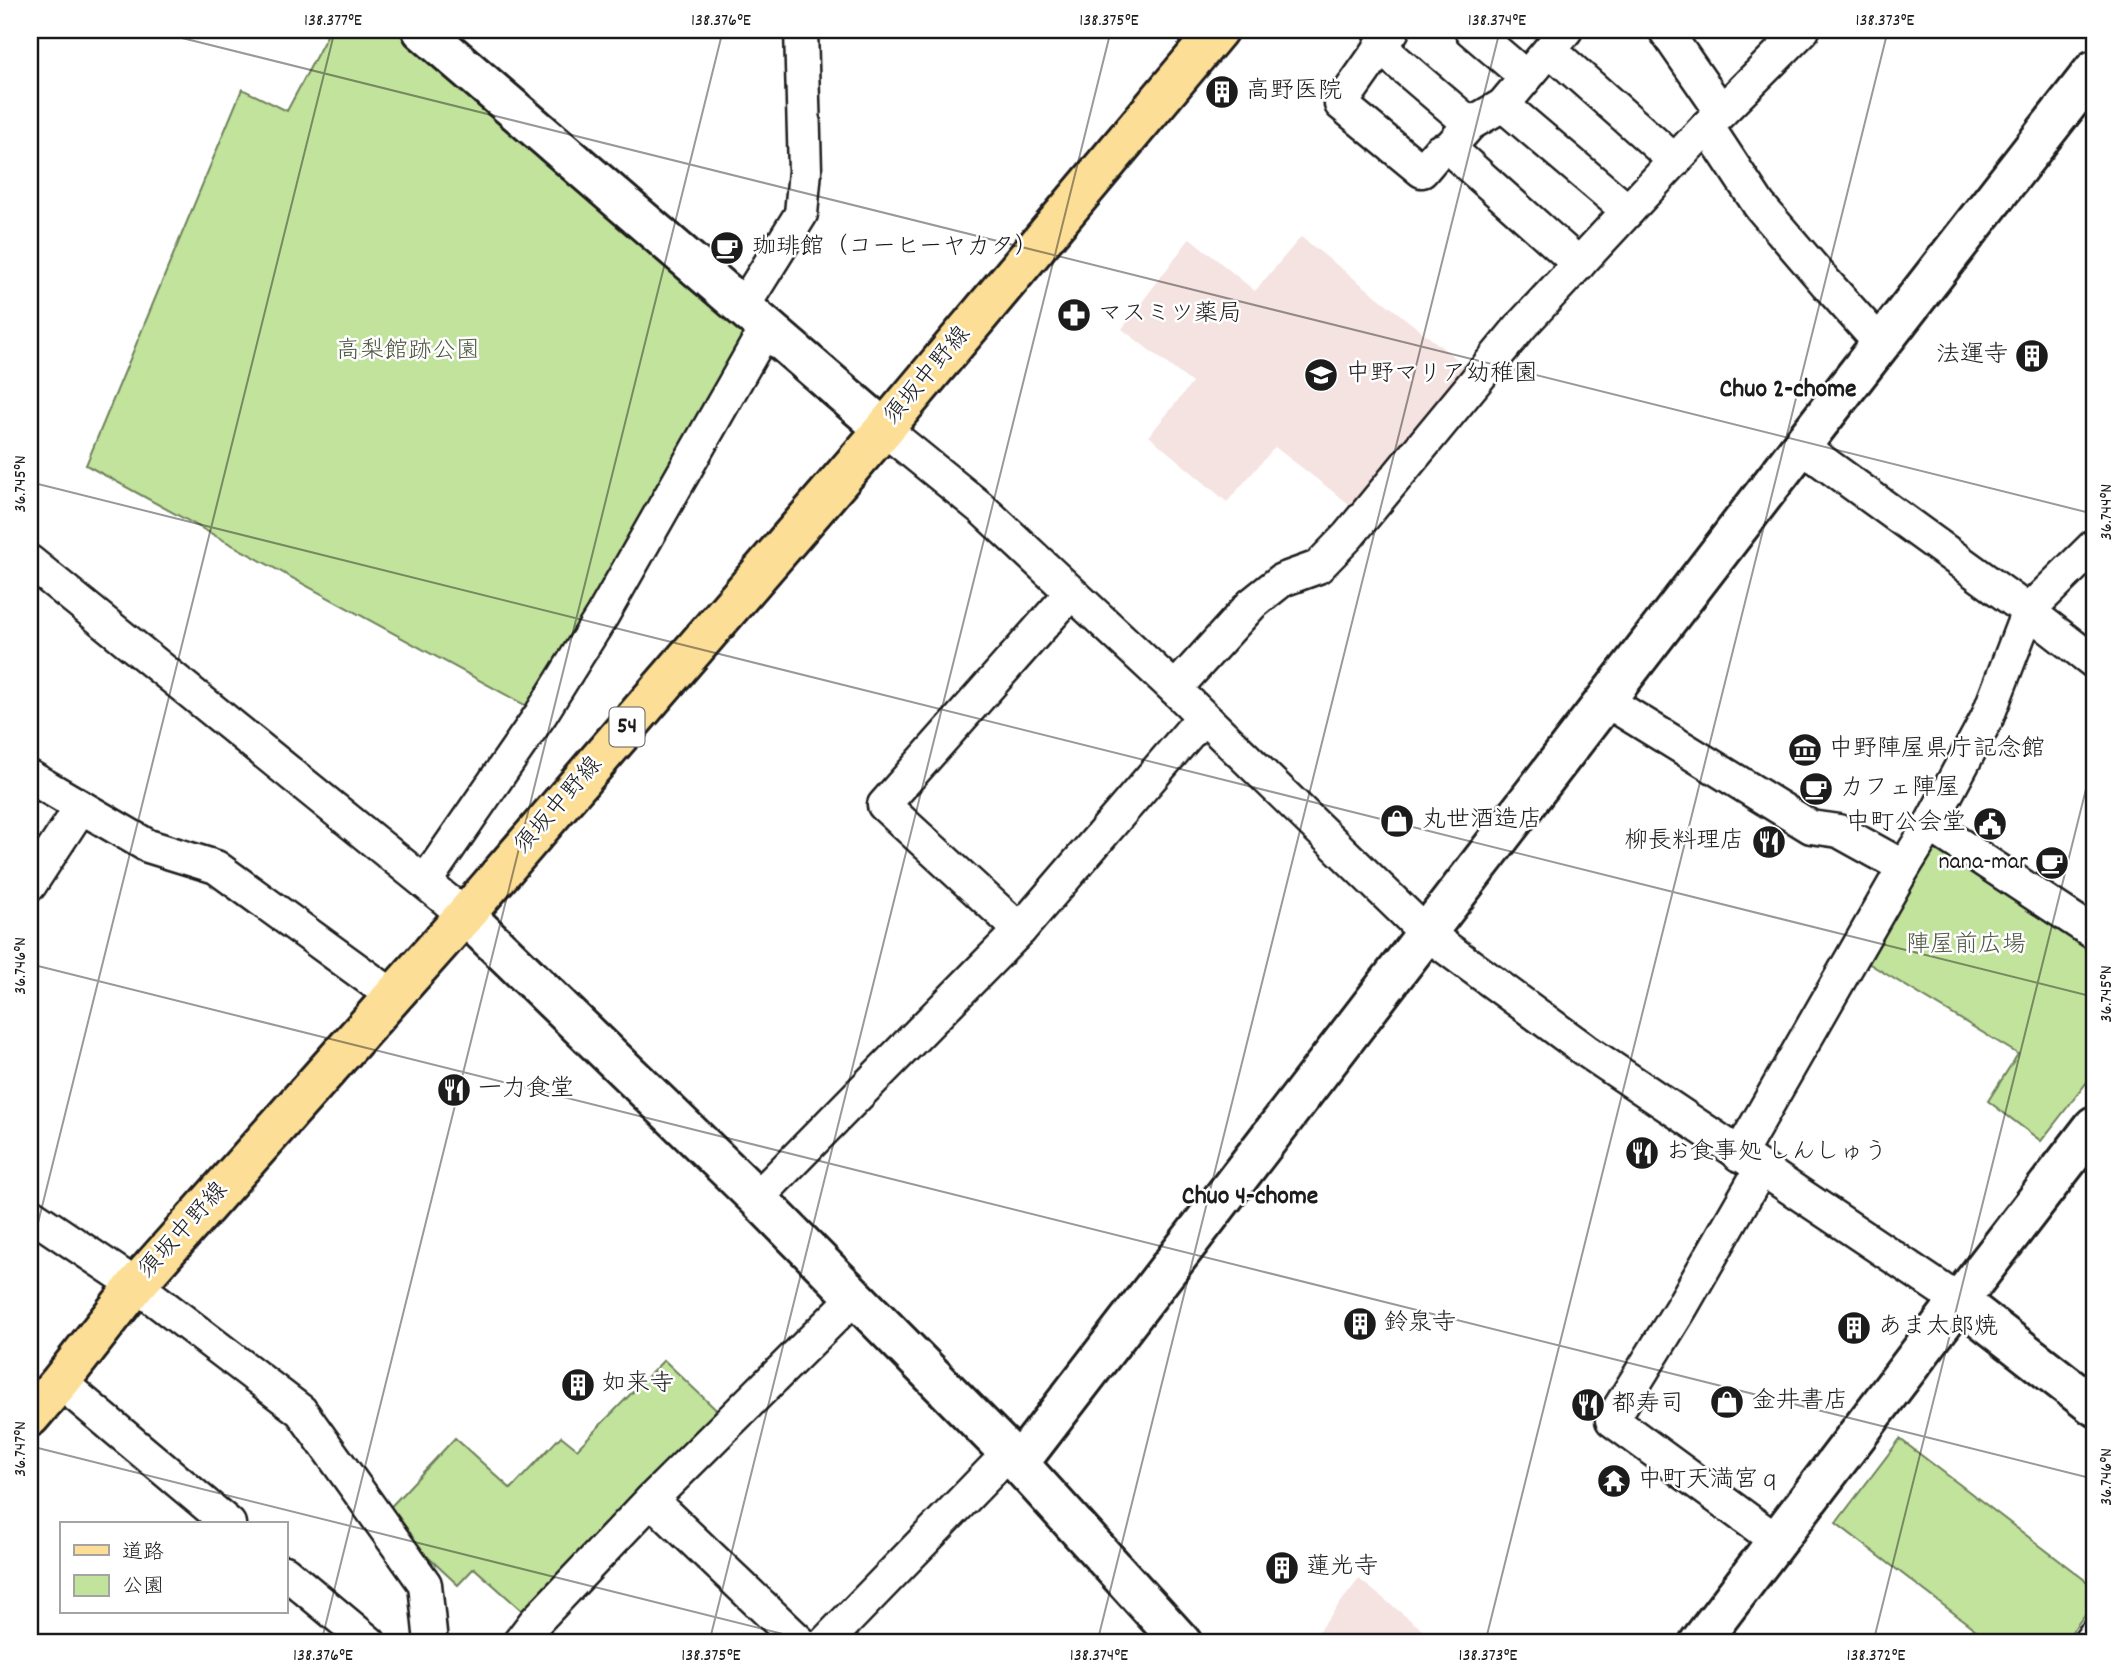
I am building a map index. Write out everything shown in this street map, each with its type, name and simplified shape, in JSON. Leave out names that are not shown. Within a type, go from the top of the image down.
[{"type":"main road","name":"須坂中野線","points":[[30,1417],[136,1285],[465,915],[884,429],[1218,30]]},
{"type":"street","points":[[422,30],[596,177],[754,318],[981,508],[1175,689],[1426,933],[1586,1050],[1959,1301],[2094,1406]]},
{"type":"street","points":[[425,882],[555,693],[602,616],[754,318],[801,214],[805,171],[801,30]]},
{"type":"street","points":[[1471,30],[1526,77]]},
{"type":"street","points":[[1665,30],[1759,205],[1880,343]]},
{"type":"street","points":[[1175,689],[1252,604],[1282,580],[1318,567],[1348,536],[1521,326],[1714,118],[1803,30]]},
{"type":"street","points":[[1470,124],[1386,38],[1341,104],[1422,171],[1439,151],[1449,148],[1470,124],[1503,105],[1558,40],[1675,160]]},
{"type":"street","points":[[825,1643],[1014,1458],[1426,933],[1880,343],[2094,70]]},
{"type":"street","points":[[1503,105],[1628,211]]},
{"type":"street","points":[[1449,148],[1579,264]]},
{"type":"street","points":[[1801,446],[2094,662]]},
{"type":"street","points":[[1777,1541],[1612,1420],[1681,1308],[1750,1162],[1904,867],[1930,825],[1987,718],[2028,611],[2094,546]]},
{"type":"street","points":[[30,562],[465,915],[757,1198],[1014,1458],[1182,1643]]},
{"type":"street","points":[[1020,930],[884,805],[1071,593]]},
{"type":"street","points":[[1605,700],[1811,827],[1839,831],[1904,867]]},
{"type":"street","points":[[757,1198],[1020,930],[1203,717]]},
{"type":"street","points":[[30,776],[148,846],[216,867],[393,996]]},
{"type":"street","points":[[30,885],[81,807]]},
{"type":"street","points":[[1930,825],[2094,933]]},
{"type":"street","points":[[1699,1643],[2094,1126]]},
{"type":"street","points":[[30,1214],[136,1285],[300,1411],[425,1584],[431,1643]]},
{"type":"street","points":[[519,1643],[535,1622],[651,1500],[855,1297]]},
{"type":"street","points":[[60,1382],[227,1522]]},
{"type":"street","points":[[651,1500],[801,1643]]},
{"type":"street","points":[[287,1574],[370,1643]]},
{"type":"street","points":[[2089,1643],[2094,1636]]},
{"type":"shaded area","name":"中野マリア幼稚園","points":[[1301,237],[1467,367],[1353,507],[1275,447],[1227,502],[1149,436],[1192,383],[1122,329],[1190,238],[1255,291]]},
{"type":"shaded area","points":[[1359,1579],[1439,1643],[1309,1643]]},
{"type":"green space","name":"高梨館跡公園","points":[[330,30],[422,30],[766,328],[541,714],[86,465],[242,89],[287,111]]},
{"type":"green space","name":"陣屋前広場","points":[[1930,846],[2094,950],[2094,1073],[2041,1141],[1988,1101],[2018,1054],[1863,960]]},
{"type":"green space","points":[[664,1360],[729,1422],[535,1622],[474,1568],[458,1585],[383,1515],[455,1438],[511,1489],[561,1436],[577,1449]]},
{"type":"green space","points":[[1900,1439],[2094,1587],[2094,1603],[2063,1643],[1993,1643],[1836,1523]]},
{"type":"place","name":"高野医院","points":[[1222,92]]},
{"type":"place","name":"珈琲館（コーヒーヤカタ）","points":[[727,248]]},
{"type":"place","name":"マスミツ薬局","points":[[1074,315]]},
{"type":"place","name":"法運寺","points":[[2032,356]]},
{"type":"place","name":"中野マリア幼稚園","points":[[1321,375]]},
{"type":"place","name":"中野陣屋県庁記念館","points":[[1805,750]]},
{"type":"place","name":"カフェ陣屋","points":[[1816,789]]},
{"type":"place","name":"丸世酒造店","points":[[1397,821]]},
{"type":"place","name":"中町公会堂","points":[[1990,824]]},
{"type":"place","name":"柳長料理店","points":[[1769,842]]},
{"type":"place","name":"nana-mar","points":[[2052,863]]},
{"type":"place","name":"一力食堂","points":[[454,1090]]},
{"type":"place","name":"お食事処 しんしゅう","points":[[1642,1153]]},
{"type":"place","name":"鈴泉寺","points":[[1360,1324]]},
{"type":"place","name":"あま太郎焼","points":[[1854,1328]]},
{"type":"place","name":"如来寺","points":[[578,1385]]},
{"type":"place","name":"金井書店","points":[[1727,1402]]},
{"type":"place","name":"都寿司","points":[[1588,1405]]},
{"type":"place","name":"中町天満宮ｑ","points":[[1614,1481]]},
{"type":"place","name":"蓮光寺","points":[[1282,1568]]},
{"type":"district","name":"Chuo 2-chome","points":[[1788,390]]},
{"type":"district","name":"Chuo 4-chome","points":[[1250,1197]]}]
